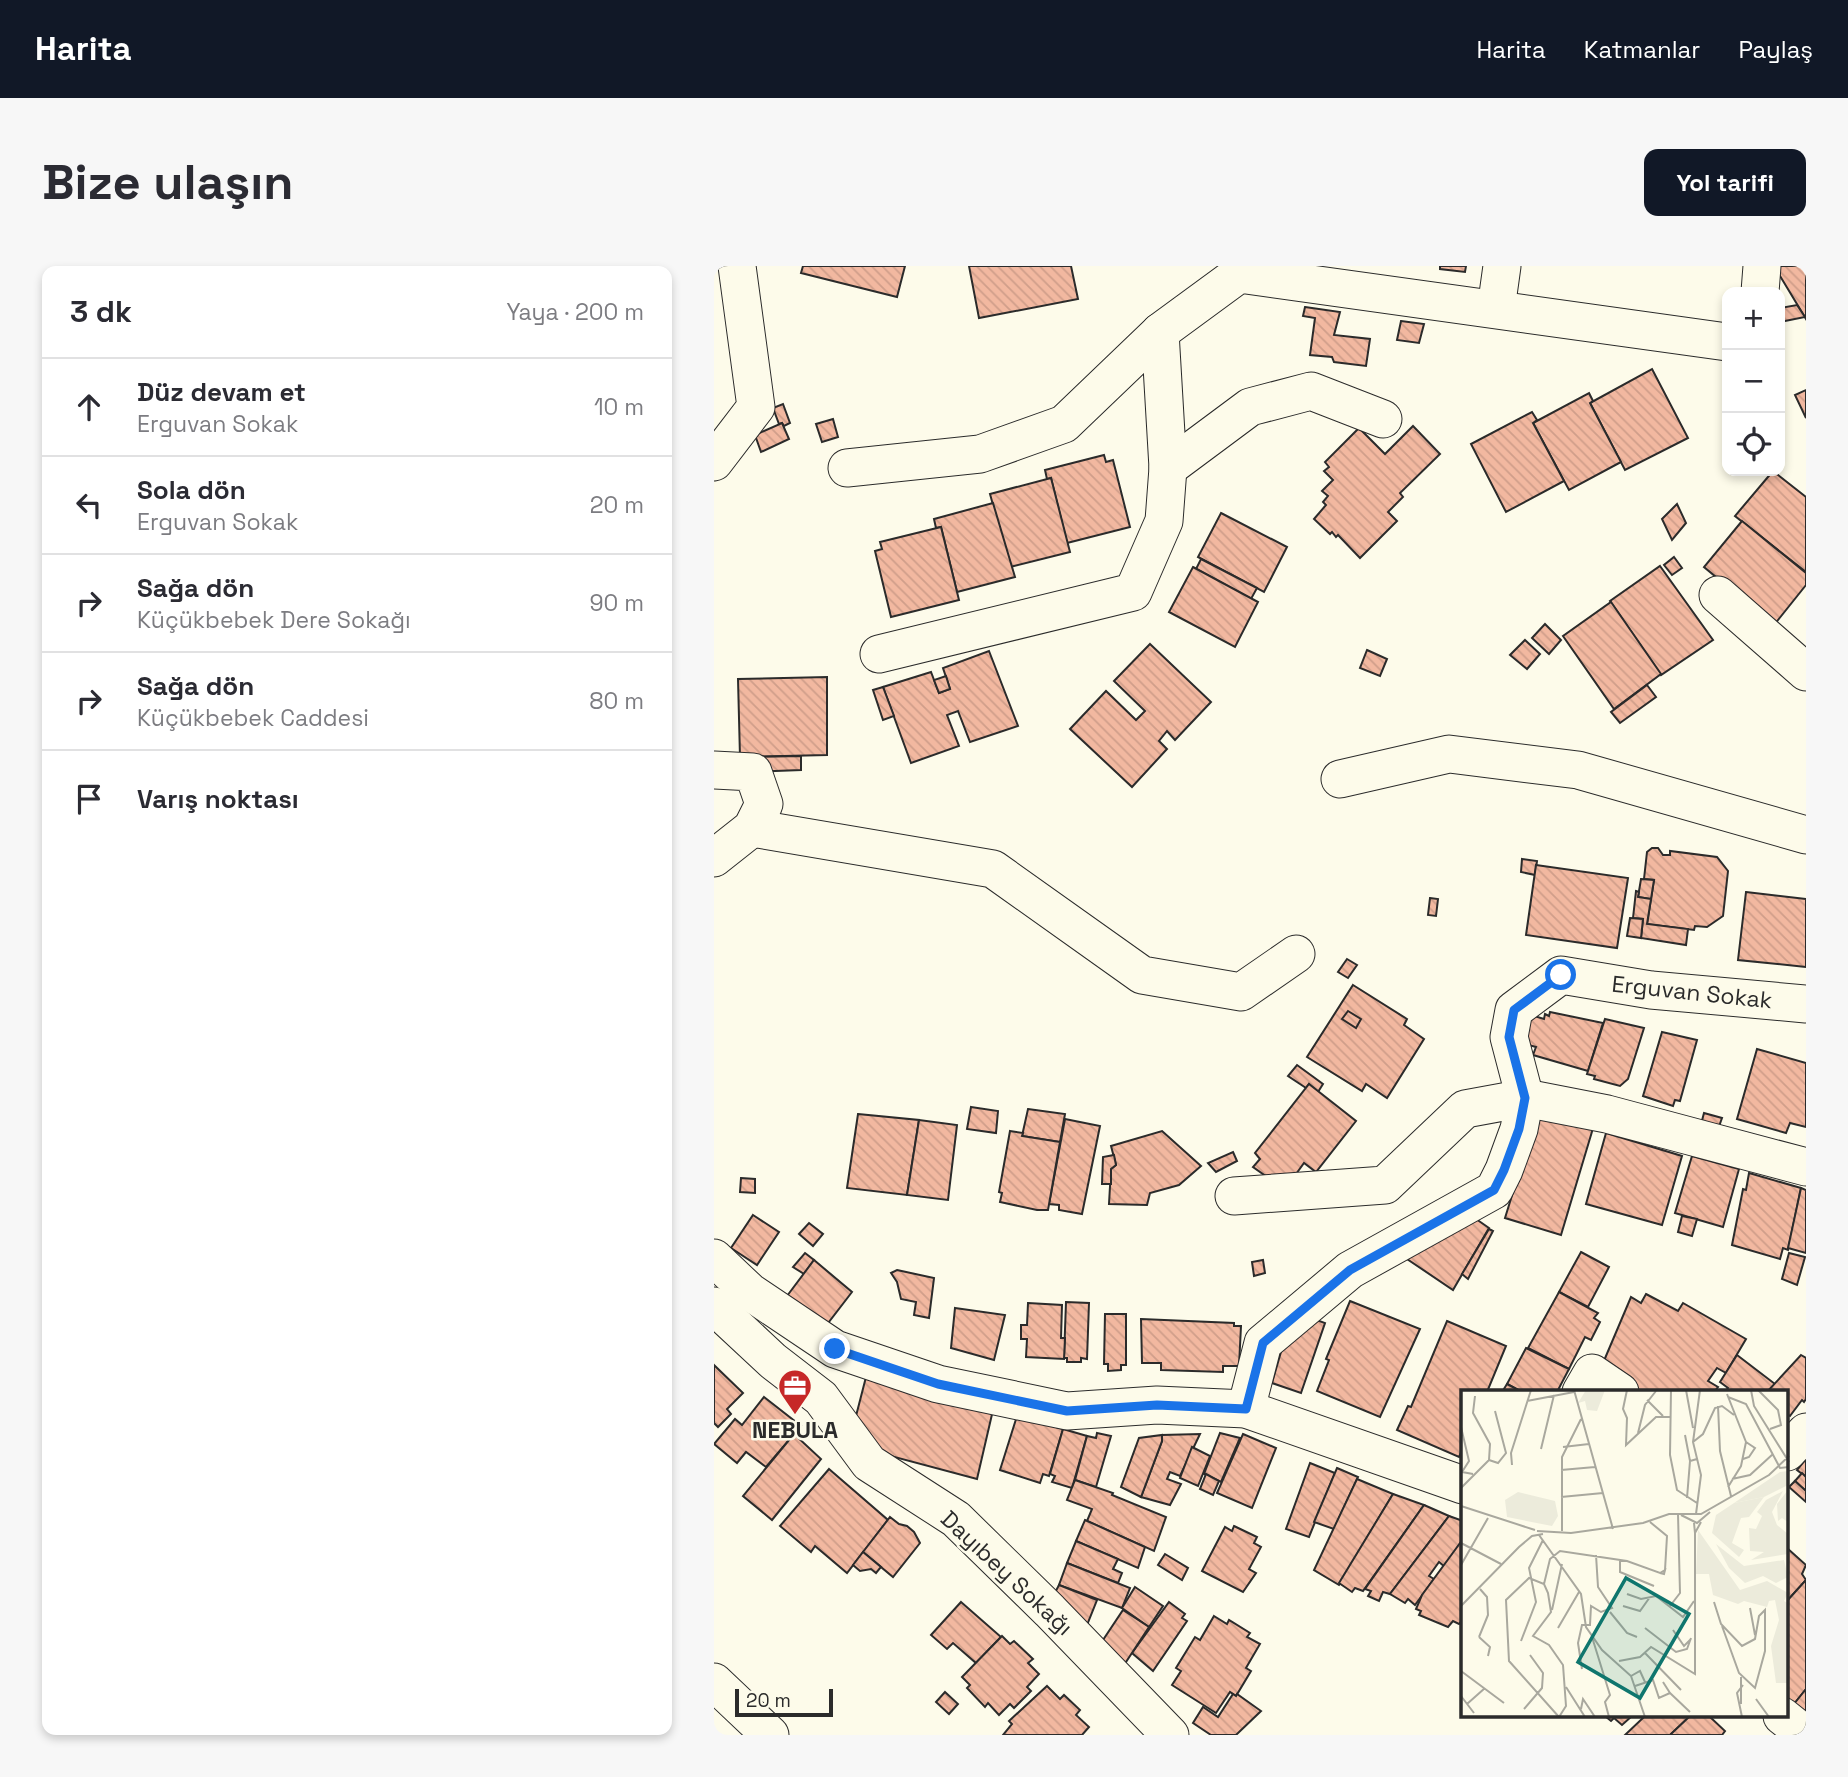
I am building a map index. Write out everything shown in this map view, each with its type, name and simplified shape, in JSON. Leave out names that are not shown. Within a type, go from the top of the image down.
[{"type":"street","points":[[714,462],[756,407],[737,266]]},
{"type":"street","points":[[1496,309],[1502,266]]},
{"type":"street","points":[[1760,287],[1762,266]]},
{"type":"street","points":[[847,468],[980,454],[1064,424],[1160,332],[1238,274],[1722,341]]},
{"type":"street","points":[[879,654],[1133,592],[1164,521],[1168,468],[1160,332]]},
{"type":"street","points":[[1168,468],[1250,407],[1311,391],[1383,419]]},
{"type":"street","points":[[1718,596],[1806,672]]},
{"type":"street","points":[[1340,779],[1449,754],[1578,770],[1806,835]]},
{"type":"street","points":[[714,770],[753,772],[764,804],[752,828],[714,858]]},
{"type":"street","points":[[752,828],[993,869],[1142,975],[1241,992],[1296,954]]},
{"type":"street","name":"Erguvan Sokak","points":[[1525,1098],[1509,1037],[1514,1010],[1561,975],[1651,990],[1806,1004]]},
{"type":"street","points":[[1246,1409],[1263,1343],[1350,1270],[1494,1190],[1519,1129],[1525,1098]]},
{"type":"street","points":[[1234,1196],[1385,1185],[1465,1109],[1525,1098],[1607,1114],[1806,1167]]},
{"type":"street","points":[[714,1258],[750,1292],[835,1349],[938,1384],[1067,1411],[1157,1405],[1246,1409],[1461,1484]]},
{"type":"street","name":"Dayıbey Sokağı","points":[[714,1306],[774,1361],[821,1398],[869,1464],[956,1519],[1170,1735]]},
{"type":"street","points":[[1582,1390],[1592,1373],[1617,1390]]},
{"type":"street","points":[[1788,1451],[1806,1432]]},
{"type":"street","points":[[714,1682],[770,1735]]},
{"type":"street","points":[[1754,1718],[1770,1735]]},
{"type":"street","points":[[1785,1718],[1806,1735]]},
{"type":"building","points":[[803,266],[905,266],[897,297],[801,273]]},
{"type":"building","points":[[969,266],[1071,266],[1078,299],[979,318]]},
{"type":"building","points":[[1440,266],[1466,266],[1465,272],[1440,269]]},
{"type":"building","points":[[1774,266],[1806,266],[1806,319]]},
{"type":"building","points":[[1797,305],[1805,317],[1785,321],[1785,307]]},
{"type":"building","points":[[1305,307],[1340,312],[1334,335],[1370,339],[1366,366],[1334,362],[1332,357],[1310,355],[1315,318],[1303,316]]},
{"type":"building","points":[[1401,321],[1424,324],[1419,343],[1397,340]]},
{"type":"building","points":[[1652,369],[1688,438],[1625,470],[1590,403]]},
{"type":"building","points":[[1806,390],[1806,418],[1795,395]]},
{"type":"building","points":[[1589,393],[1593,401],[1590,403],[1621,462],[1569,490],[1533,423]]},
{"type":"building","points":[[783,404],[790,423],[784,426],[779,424],[773,408]]},
{"type":"building","points":[[1532,412],[1537,420],[1533,423],[1564,481],[1506,512],[1471,444]]},
{"type":"building","points":[[833,419],[838,437],[822,442],[816,424]]},
{"type":"building","points":[[782,423],[789,439],[761,452],[755,435]]},
{"type":"building","points":[[1413,426],[1440,454],[1400,493],[1403,497],[1388,512],[1397,521],[1360,558],[1338,535],[1336,537],[1332,532],[1330,534],[1314,519],[1326,505],[1323,502],[1328,496],[1322,491],[1333,480],[1324,471],[1329,467],[1325,462],[1359,428],[1385,454]]},
{"type":"building","points":[[1104,455],[1106,462],[1113,460],[1130,527],[1067,543],[1051,478],[1047,479],[1045,470]]},
{"type":"building","points":[[1769,476],[1779,476],[1806,497],[1806,572],[1735,516]]},
{"type":"building","points":[[1051,478],[1070,552],[1010,567],[990,494]]},
{"type":"building","points":[[993,503],[1015,577],[957,592],[941,527],[936,528],[934,519]]},
{"type":"building","points":[[1677,504],[1686,523],[1672,540],[1662,519]]},
{"type":"building","points":[[1221,513],[1287,547],[1264,592],[1198,557]]},
{"type":"building","points":[[1742,521],[1806,573],[1806,585],[1774,625],[1704,567]]},
{"type":"building","points":[[941,527],[959,600],[891,617],[875,551],[882,549],[880,542]]},
{"type":"building","points":[[1674,557],[1682,568],[1672,575],[1664,565]]},
{"type":"building","points":[[1201,559],[1257,588],[1251,599],[1196,569]]},
{"type":"building","points":[[1660,566],[1713,640],[1661,675],[1610,601]]},
{"type":"building","points":[[1193,567],[1258,602],[1235,647],[1169,612]]},
{"type":"building","points":[[1611,602],[1661,674],[1614,709],[1563,636]]},
{"type":"building","points":[[1545,624],[1561,640],[1549,654],[1532,638]]},
{"type":"building","points":[[1525,640],[1540,654],[1527,669],[1510,655]]},
{"type":"building","points":[[1150,644],[1211,702],[1175,740],[1167,731],[1159,741],[1167,749],[1132,787],[1070,729],[1106,691],[1136,720],[1145,711],[1114,681]]},
{"type":"building","points":[[1367,650],[1387,659],[1380,676],[1360,668]]},
{"type":"building","points":[[989,651],[1018,726],[970,742],[958,711],[947,715],[959,746],[911,763],[883,687],[931,672],[939,693],[950,689],[943,668]]},
{"type":"building","points":[[946,676],[950,689],[939,693],[934,680]]},
{"type":"building","points":[[827,677],[827,755],[740,757],[738,679]]},
{"type":"building","points":[[1647,685],[1656,697],[1620,723],[1611,712]]},
{"type":"building","points":[[883,687],[894,716],[883,720],[873,690]]},
{"type":"building","points":[[801,756],[801,770],[748,772],[749,757]]},
{"type":"building","points":[[1658,848],[1663,855],[1670,855],[1670,851],[1717,857],[1728,871],[1723,916],[1707,927],[1695,926],[1694,930],[1647,924],[1654,880],[1644,879],[1647,852]]},
{"type":"building","points":[[1522,859],[1537,861],[1535,875],[1521,872]]},
{"type":"building","points":[[1536,865],[1628,878],[1617,948],[1526,935]]},
{"type":"building","points":[[1641,879],[1654,880],[1651,899],[1638,897]]},
{"type":"building","points":[[1636,891],[1639,892],[1638,897],[1651,899],[1647,924],[1688,929],[1686,945],[1641,938],[1643,919],[1633,918]]},
{"type":"building","points":[[1746,892],[1806,899],[1806,967],[1738,960]]},
{"type":"building","points":[[1430,898],[1438,899],[1436,916],[1428,915]]},
{"type":"building","points":[[1630,918],[1643,919],[1641,938],[1627,936]]},
{"type":"building","points":[[1347,959],[1357,965],[1348,978],[1338,972]]},
{"type":"building","points":[[1353,985],[1407,1019],[1404,1025],[1424,1039],[1387,1098],[1366,1084],[1362,1091],[1307,1057]]},
{"type":"building","points":[[1348,1011],[1361,1019],[1356,1028],[1342,1019]]},
{"type":"building","points":[[1550,1012],[1603,1023],[1588,1071],[1533,1055],[1536,1047],[1518,1042],[1528,1014],[1544,1019],[1545,1014],[1549,1016]]},
{"type":"building","points":[[1605,1019],[1644,1028],[1628,1079],[1620,1086],[1594,1079],[1595,1076],[1587,1074]]},
{"type":"building","points":[[1662,1032],[1697,1040],[1680,1101],[1675,1100],[1673,1106],[1643,1096]]},
{"type":"building","points":[[1757,1049],[1806,1063],[1806,1127],[1790,1123],[1786,1133],[1737,1119]]},
{"type":"building","points":[[1297,1065],[1323,1084],[1318,1092],[1309,1084],[1306,1088],[1288,1076]]},
{"type":"building","points":[[1309,1084],[1356,1121],[1316,1172],[1304,1163],[1291,1181],[1270,1179],[1253,1167],[1260,1159],[1255,1153]]},
{"type":"building","points":[[971,1107],[998,1111],[996,1133],[967,1129]]},
{"type":"building","points":[[1539,1108],[1594,1125],[1561,1235],[1505,1218]]},
{"type":"building","points":[[1028,1109],[1065,1114],[1060,1142],[1022,1136]]},
{"type":"building","points":[[1704,1113],[1722,1118],[1717,1132],[1700,1128]]},
{"type":"building","points":[[858,1114],[919,1120],[907,1195],[847,1188]]},
{"type":"building","points":[[1065,1119],[1100,1126],[1082,1214],[1059,1210],[1059,1205],[1049,1204]]},
{"type":"building","points":[[919,1120],[957,1125],[948,1200],[907,1195]]},
{"type":"building","points":[[1010,1131],[1023,1133],[1022,1136],[1060,1142],[1048,1210],[1000,1202],[1002,1193],[999,1192]]},
{"type":"building","points":[[1162,1131],[1201,1166],[1179,1185],[1150,1193],[1147,1205],[1109,1204],[1111,1169],[1116,1165],[1111,1146]]},
{"type":"building","points":[[1606,1133],[1682,1156],[1662,1225],[1586,1204]]},
{"type":"building","points":[[1233,1152],[1237,1161],[1216,1172],[1208,1163]]},
{"type":"building","points":[[1114,1155],[1116,1165],[1111,1169],[1111,1184],[1102,1184],[1103,1157]]},
{"type":"building","points":[[1692,1156],[1739,1169],[1723,1227],[1675,1213]]},
{"type":"building","points":[[1749,1173],[1801,1188],[1788,1250],[1783,1248],[1780,1259],[1732,1245],[1743,1189],[1746,1190]]},
{"type":"building","points":[[741,1178],[755,1179],[755,1193],[740,1192]]},
{"type":"building","points":[[1801,1188],[1806,1190],[1806,1253],[1788,1248]]},
{"type":"building","points":[[1466,1212],[1489,1228],[1453,1290],[1404,1257]]},
{"type":"building","points":[[753,1215],[779,1232],[757,1265],[731,1248]]},
{"type":"building","points":[[1682,1216],[1697,1219],[1692,1236],[1678,1232]]},
{"type":"building","points":[[809,1223],[823,1234],[813,1246],[799,1234]]},
{"type":"building","points":[[1489,1229],[1493,1231],[1468,1279],[1462,1274]]},
{"type":"building","points":[[1581,1252],[1609,1267],[1588,1307],[1559,1292]]},
{"type":"building","points":[[805,1253],[814,1260],[804,1274],[793,1267]]},
{"type":"building","points":[[1789,1253],[1805,1257],[1797,1285],[1782,1279]]},
{"type":"building","points":[[814,1260],[852,1292],[825,1327],[787,1296]]},
{"type":"building","points":[[1263,1260],[1265,1273],[1254,1276],[1252,1262]]},
{"type":"building","points":[[897,1270],[934,1278],[929,1318],[914,1315],[916,1302],[901,1299],[897,1282],[891,1273]]},
{"type":"building","points":[[1559,1292],[1598,1313],[1594,1318],[1600,1322],[1591,1340],[1585,1337],[1569,1369],[1528,1348]]},
{"type":"building","points":[[1646,1294],[1678,1311],[1683,1303],[1746,1339],[1726,1373],[1717,1368],[1708,1381],[1718,1387],[1716,1390],[1637,1390],[1603,1363],[1631,1297],[1641,1303]]},
{"type":"building","points":[[1350,1301],[1420,1329],[1380,1417],[1317,1391],[1329,1360],[1326,1359]]},
{"type":"building","points":[[1066,1302],[1089,1303],[1087,1359],[1081,1358],[1081,1362],[1067,1362],[1067,1358],[1064,1358]]},
{"type":"building","points":[[1028,1303],[1062,1305],[1061,1338],[1065,1338],[1064,1359],[1026,1357],[1027,1339],[1021,1339],[1021,1325],[1027,1325]]},
{"type":"building","points":[[955,1308],[1005,1315],[994,1360],[951,1348]]},
{"type":"building","points":[[1105,1314],[1126,1314],[1126,1365],[1121,1365],[1121,1370],[1108,1371],[1108,1364],[1104,1364]]},
{"type":"building","points":[[1300,1314],[1325,1323],[1301,1393],[1272,1383],[1287,1331]]},
{"type":"building","points":[[1141,1319],[1234,1323],[1234,1326],[1241,1326],[1239,1366],[1223,1366],[1223,1372],[1161,1370],[1161,1363],[1142,1363]]},
{"type":"building","points":[[1447,1321],[1506,1346],[1488,1390],[1461,1390],[1459,1457],[1397,1430],[1408,1406],[1411,1407]]},
{"type":"building","points":[[1526,1348],[1569,1369],[1558,1390],[1518,1390],[1507,1384]]},
{"type":"building","points":[[1737,1355],[1775,1384],[1769,1390],[1726,1390],[1728,1388],[1720,1382]]},
{"type":"building","points":[[1801,1355],[1806,1358],[1806,1399],[1804,1402],[1802,1400],[1790,1416],[1788,1390],[1769,1390]]},
{"type":"building","points":[[714,1365],[743,1393],[727,1409],[731,1414],[718,1427],[714,1423]]},
{"type":"building","points":[[866,1377],[993,1410],[977,1479],[883,1454],[856,1416]]},
{"type":"building","points":[[1507,1384],[1518,1390],[1503,1390]]},
{"type":"building","points":[[764,1397],[801,1426],[766,1467],[746,1452],[737,1463],[714,1444],[735,1419],[742,1425]]},
{"type":"building","points":[[1017,1416],[1063,1429],[1049,1476],[1043,1474],[1040,1483],[1000,1470]]},
{"type":"building","points":[[1063,1429],[1087,1436],[1072,1488],[1052,1482],[1055,1476],[1050,1474]]},
{"type":"building","points":[[1097,1433],[1111,1436],[1096,1487],[1075,1480],[1087,1436],[1096,1438]]},
{"type":"building","points":[[1220,1433],[1240,1438],[1221,1482],[1204,1474]]},
{"type":"building","points":[[794,1434],[821,1459],[772,1520],[743,1496]]},
{"type":"building","points":[[1200,1434],[1180,1476],[1170,1472],[1167,1479],[1181,1484],[1170,1505],[1141,1497],[1162,1435]]},
{"type":"building","points":[[1243,1434],[1276,1448],[1252,1508],[1217,1493]]},
{"type":"building","points":[[1162,1435],[1141,1497],[1121,1487],[1139,1438]]},
{"type":"building","points":[[1192,1447],[1210,1456],[1198,1486],[1180,1478]]},
{"type":"building","points":[[1806,1459],[1806,1477],[1797,1470]]},
{"type":"building","points":[[1310,1463],[1335,1473],[1309,1537],[1286,1529]]},
{"type":"building","points":[[1337,1468],[1358,1477],[1334,1529],[1314,1522]]},
{"type":"building","points":[[829,1469],[888,1520],[847,1573],[815,1546],[811,1552],[780,1526]]},
{"type":"building","points":[[1802,1473],[1806,1477],[1806,1491],[1795,1481]]},
{"type":"building","points":[[1206,1474],[1219,1481],[1213,1495],[1200,1489]]},
{"type":"building","points":[[1357,1479],[1393,1494],[1339,1585],[1314,1570]]},
{"type":"building","points":[[1075,1480],[1113,1493],[1112,1495],[1166,1517],[1154,1551],[1087,1521],[1092,1509],[1067,1500]]},
{"type":"building","points":[[1795,1481],[1806,1491],[1806,1502],[1789,1487]]},
{"type":"building","points":[[1393,1494],[1424,1505],[1363,1591],[1355,1588],[1352,1592],[1339,1583]]},
{"type":"building","points":[[1424,1505],[1449,1516],[1390,1594],[1383,1592],[1379,1601],[1368,1596],[1371,1591],[1365,1589]]},
{"type":"building","points":[[1449,1516],[1461,1520],[1461,1542],[1445,1567],[1439,1562],[1429,1576],[1434,1579],[1415,1605],[1408,1599],[1405,1603],[1390,1594]]},
{"type":"building","points":[[890,1517],[914,1532],[920,1543],[893,1577],[863,1552]]},
{"type":"building","points":[[1085,1520],[1145,1547],[1138,1568],[1076,1541]]},
{"type":"building","points":[[1234,1526],[1257,1537],[1254,1543],[1261,1547],[1249,1569],[1256,1573],[1243,1592],[1202,1571],[1225,1527],[1232,1531]]},
{"type":"building","points":[[1076,1541],[1118,1559],[1113,1569],[1122,1573],[1118,1583],[1067,1563]]},
{"type":"building","points":[[1461,1542],[1461,1622],[1459,1624],[1453,1621],[1448,1627],[1419,1615],[1421,1611],[1416,1609],[1422,1595]]},
{"type":"building","points":[[1788,1549],[1806,1565],[1802,1574],[1806,1580],[1788,1600]]},
{"type":"building","points":[[863,1552],[881,1567],[876,1573],[871,1569],[860,1571],[853,1565]]},
{"type":"building","points":[[1165,1554],[1188,1568],[1182,1580],[1158,1565]]},
{"type":"building","points":[[1067,1563],[1130,1588],[1122,1608],[1059,1585]]},
{"type":"building","points":[[1806,1580],[1806,1689],[1794,1704],[1788,1699],[1788,1600]]},
{"type":"building","points":[[1059,1585],[1097,1600],[1085,1630],[1048,1606]]},
{"type":"building","points":[[1135,1587],[1163,1606],[1149,1627],[1122,1608]]},
{"type":"building","points":[[961,1602],[1001,1637],[976,1663],[953,1643],[947,1649],[931,1635]]},
{"type":"building","points":[[1169,1602],[1185,1614],[1182,1618],[1187,1621],[1153,1671],[1132,1653]]},
{"type":"building","points":[[1123,1610],[1149,1627],[1124,1665],[1099,1646]]},
{"type":"building","points":[[1214,1616],[1227,1624],[1229,1620],[1250,1633],[1247,1637],[1260,1644],[1246,1668],[1251,1671],[1236,1696],[1230,1692],[1216,1713],[1172,1685],[1181,1671],[1176,1668],[1195,1637],[1200,1640]]},
{"type":"building","points":[[1002,1636],[1010,1644],[1014,1641],[1033,1659],[1028,1663],[1039,1674],[1027,1687],[1031,1691],[1014,1708],[1010,1704],[999,1715],[988,1703],[985,1707],[967,1688],[970,1685],[962,1677]]},
{"type":"building","points":[[1047,1686],[1060,1699],[1064,1695],[1080,1710],[1076,1715],[1089,1727],[1082,1735],[1003,1735],[1012,1724],[1009,1721]]},
{"type":"building","points":[[1806,1689],[1806,1714],[1794,1704]]},
{"type":"building","points":[[945,1692],[958,1704],[949,1714],[936,1702]]},
{"type":"building","points":[[1233,1694],[1261,1711],[1236,1735],[1211,1735],[1193,1723],[1203,1707],[1218,1717]]},
{"type":"building","points":[[1614,1718],[1630,1718],[1622,1725]]},
{"type":"building","points":[[1643,1718],[1688,1718],[1670,1735],[1625,1735]]},
{"type":"building","points":[[1688,1718],[1711,1718],[1725,1731],[1722,1735],[1670,1735]]},
{"type":"place","name":"NEBULA","points":[[795,1416]]},
{"type":"route","points":[[835,1349],[938,1384],[1067,1411],[1157,1405],[1246,1409],[1263,1343],[1350,1270],[1494,1190],[1519,1129],[1525,1098],[1509,1037],[1514,1010],[1561,975]]}]
